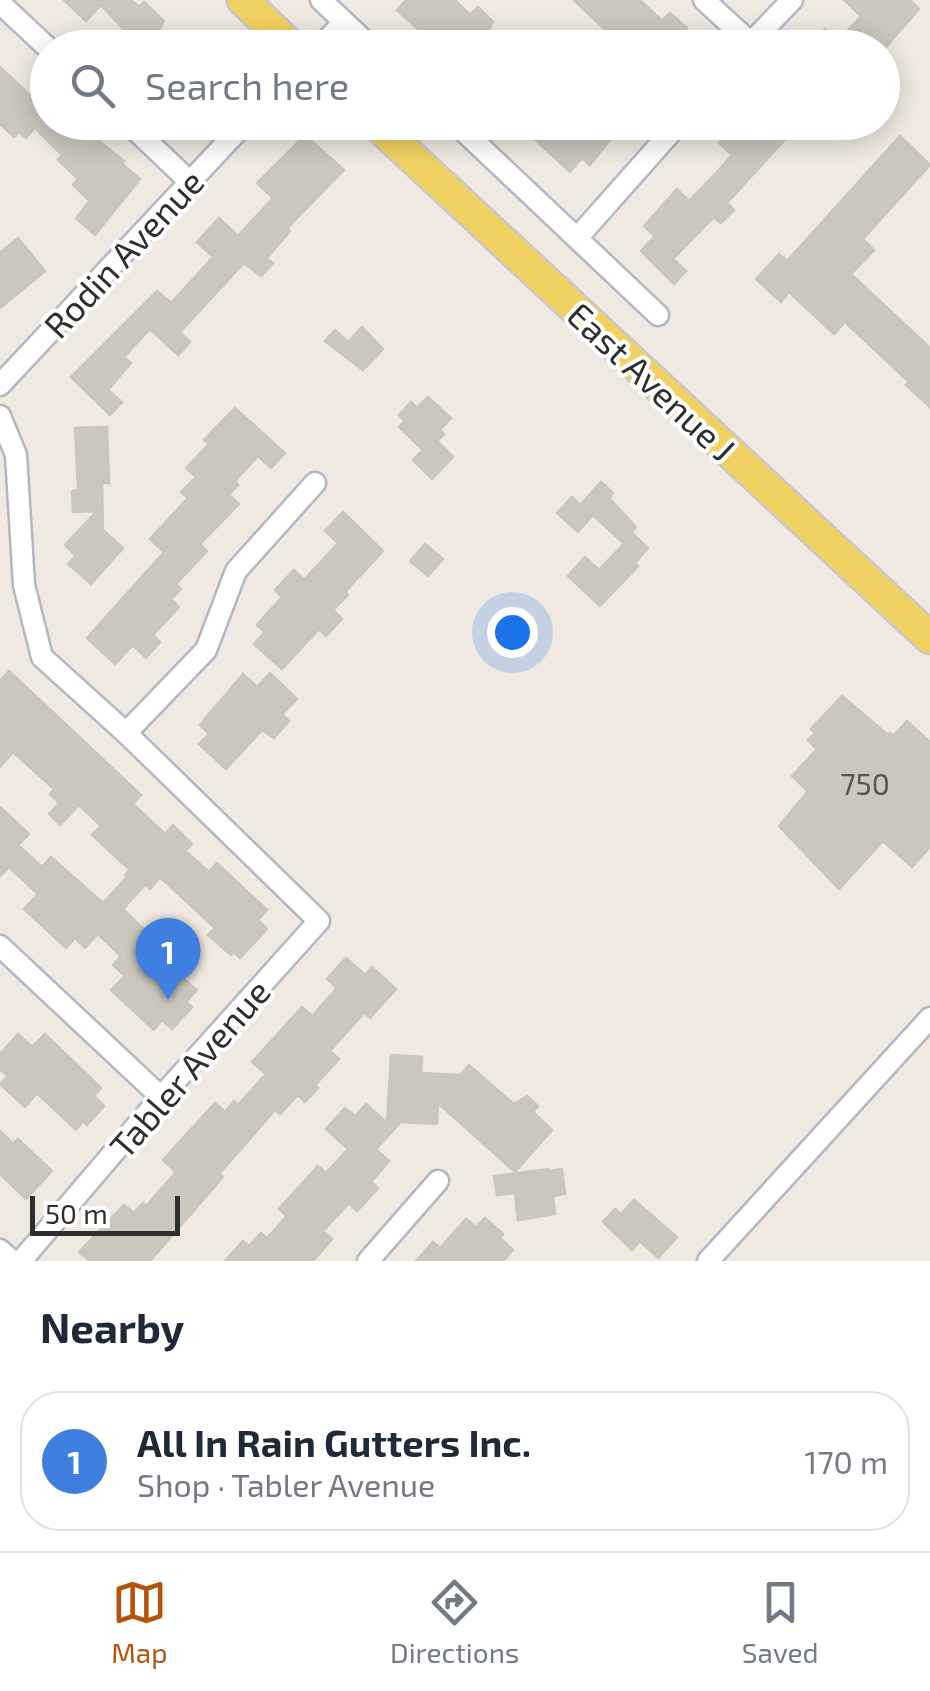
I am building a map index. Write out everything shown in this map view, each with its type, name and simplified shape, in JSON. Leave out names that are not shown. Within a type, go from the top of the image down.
[{"type":"main road","points":[[243,0],[274,30]]},
{"type":"main road","name":"East Avenue J","points":[[393,140],[930,638]]},
{"type":"street","points":[[322,0],[353,30]]},
{"type":"street","points":[[704,0],[734,30]]},
{"type":"street","points":[[763,30],[792,0]]},
{"type":"street","points":[[0,3],[30,31]]},
{"type":"street","points":[[336,30],[344,22]]},
{"type":"street","points":[[146,140],[189,181]]},
{"type":"street","name":"Rodin Avenue","points":[[0,385],[229,140]]},
{"type":"street","points":[[473,140],[658,315]]},
{"type":"street","points":[[578,237],[664,140]]},
{"type":"street","points":[[0,416],[16,455],[24,584],[42,657],[126,733],[206,650],[236,570],[316,483]]},
{"type":"street","name":"Tabler Avenue","points":[[21,1261],[160,1097],[319,921],[126,733]]},
{"type":"street","points":[[0,946],[160,1097]]},
{"type":"street","points":[[708,1261],[930,1018]]},
{"type":"street","points":[[368,1261],[438,1181]]},
{"type":"street","points":[[0,1250],[12,1261]]},
{"type":"building","points":[[64,0],[131,0],[139,7],[144,2],[164,21],[159,30],[124,30],[101,5],[86,21]]},
{"type":"building","points":[[406,0],[455,0],[470,15],[478,7],[493,22],[488,30],[419,30],[397,10]]},
{"type":"building","points":[[574,0],[640,0],[662,21],[670,13],[687,28],[685,30],[605,30]]},
{"type":"building","points":[[844,0],[910,0],[919,9],[900,31],[848,30],[861,16]]},
{"type":"building","points":[[0,67],[30,95],[30,134],[26,138],[19,132],[14,137],[0,124]]},
{"type":"building","points":[[900,136],[930,165],[863,239],[874,250],[851,274],[930,348],[930,407],[845,322],[834,334],[789,292],[781,302],[756,279],[779,254],[787,261]]},
{"type":"building","points":[[47,140],[98,140],[140,179],[95,235],[76,218],[90,201],[73,185],[78,179],[58,160],[62,155]]},
{"type":"building","points":[[300,140],[311,140],[344,170],[287,228],[290,231],[267,258],[273,263],[261,276],[244,263],[180,332],[190,342],[178,355],[150,329],[124,357],[131,363],[108,390],[122,402],[110,415],[71,377],[157,291],[171,303],[213,257],[197,242],[219,218],[238,236],[273,198],[257,183]]},
{"type":"building","points":[[535,140],[610,140],[590,165],[582,158],[570,172]]},
{"type":"building","points":[[785,140],[727,203],[734,210],[721,223],[714,217],[673,259],[686,271],[674,284],[641,251],[655,236],[644,226],[677,189],[689,201],[715,174],[732,155],[719,143]]},
{"type":"building","points":[[18,238],[45,271],[0,308],[0,253]]},
{"type":"building","points":[[362,327],[383,349],[363,370],[325,341],[335,330],[348,342]]},
{"type":"building","points":[[428,397],[451,418],[440,430],[444,434],[437,441],[453,457],[432,479],[413,460],[423,450],[399,427],[405,421],[399,415],[411,402],[417,408]]},
{"type":"building","points":[[235,408],[285,453],[271,468],[258,456],[235,481],[238,485],[229,495],[239,504],[200,544],[207,551],[176,584],[181,589],[171,599],[179,607],[153,635],[160,642],[146,658],[133,645],[115,664],[87,638],[164,552],[150,539],[188,498],[181,492],[196,477],[186,468],[209,444],[204,440]]},
{"type":"building","points":[[107,427],[109,483],[102,483],[103,530],[123,548],[91,584],[68,564],[76,556],[65,545],[97,511],[73,512],[72,491],[78,490],[75,428]]},
{"type":"building","points":[[601,482],[613,493],[609,498],[636,527],[622,542],[593,515],[578,532],[557,513],[572,497],[580,505]]},
{"type":"building","points":[[343,512],[383,551],[333,610],[342,619],[326,636],[319,629],[282,669],[254,644],[265,632],[257,625],[282,597],[275,590],[294,570],[304,580],[338,543],[325,531]]},
{"type":"building","points":[[633,534],[648,548],[635,563],[638,566],[600,606],[568,576],[585,557],[599,570]]},
{"type":"building","points":[[425,544],[443,559],[428,576],[410,561]]},
{"type":"building","points":[[9,671],[141,795],[133,804],[165,834],[173,825],[192,844],[185,851],[209,872],[217,863],[267,910],[258,920],[267,929],[240,958],[208,935],[215,928],[160,877],[150,889],[145,885],[123,909],[157,943],[150,950],[197,990],[186,1002],[192,1007],[172,1029],[162,1020],[154,1030],[111,990],[125,976],[113,965],[121,956],[98,934],[85,948],[75,938],[66,948],[24,909],[38,894],[9,867],[0,876],[0,807],[29,834],[18,845],[42,867],[51,857],[103,903],[130,870],[92,835],[101,826],[79,805],[60,825],[49,814],[59,803],[50,794],[54,789],[13,752],[0,767],[0,681]]},
{"type":"building","points":[[270,673],[297,699],[282,714],[289,721],[274,738],[262,730],[226,769],[199,744],[209,734],[200,725],[243,674],[257,687]]},
{"type":"building","points":[[842,696],[888,735],[893,736],[907,721],[930,742],[930,847],[912,867],[883,841],[839,889],[779,826],[808,791],[792,776],[817,749],[808,740],[815,733],[811,729]]},
{"type":"building","points":[[346,958],[365,975],[372,967],[396,989],[370,1018],[364,1013],[330,1051],[339,1059],[315,1085],[318,1088],[305,1102],[298,1095],[280,1114],[275,1110],[150,1261],[90,1261],[79,1252],[124,1205],[134,1213],[143,1203],[146,1206],[176,1172],[163,1160],[215,1103],[225,1112],[234,1101],[238,1105],[266,1074],[252,1062],[302,1007],[312,1016],[337,988],[327,979]]},
{"type":"building","points":[[18,1034],[32,1047],[45,1034],[101,1088],[94,1096],[104,1106],[87,1125],[83,1121],[76,1130],[37,1093],[25,1107],[0,1084],[8,1076],[0,1069],[0,1054]]},
{"type":"building","points":[[391,1055],[422,1057],[421,1073],[460,1075],[469,1065],[514,1104],[527,1096],[538,1106],[533,1112],[552,1130],[515,1172],[438,1103],[437,1124],[401,1122],[376,1149],[389,1161],[371,1182],[378,1188],[357,1211],[349,1203],[323,1231],[332,1239],[313,1261],[225,1261],[243,1241],[249,1246],[261,1233],[267,1238],[287,1216],[279,1209],[318,1166],[326,1173],[348,1149],[326,1129],[345,1108],[355,1116],[366,1104],[387,1123]]},
{"type":"building","points":[[0,1131],[13,1144],[18,1139],[52,1171],[26,1199],[0,1174]]},
{"type":"building","points":[[562,1169],[565,1194],[553,1196],[555,1214],[518,1220],[515,1193],[497,1195],[494,1176]]},
{"type":"building","points":[[634,1200],[677,1237],[658,1258],[640,1241],[632,1250],[603,1222],[615,1209],[621,1214]]},
{"type":"building","points":[[485,1218],[503,1234],[500,1238],[513,1250],[503,1261],[416,1261],[433,1242],[440,1248],[466,1219],[476,1227]]},
{"type":"place","name":"All In Rain Gutters Inc.","points":[[168,1000]]}]
